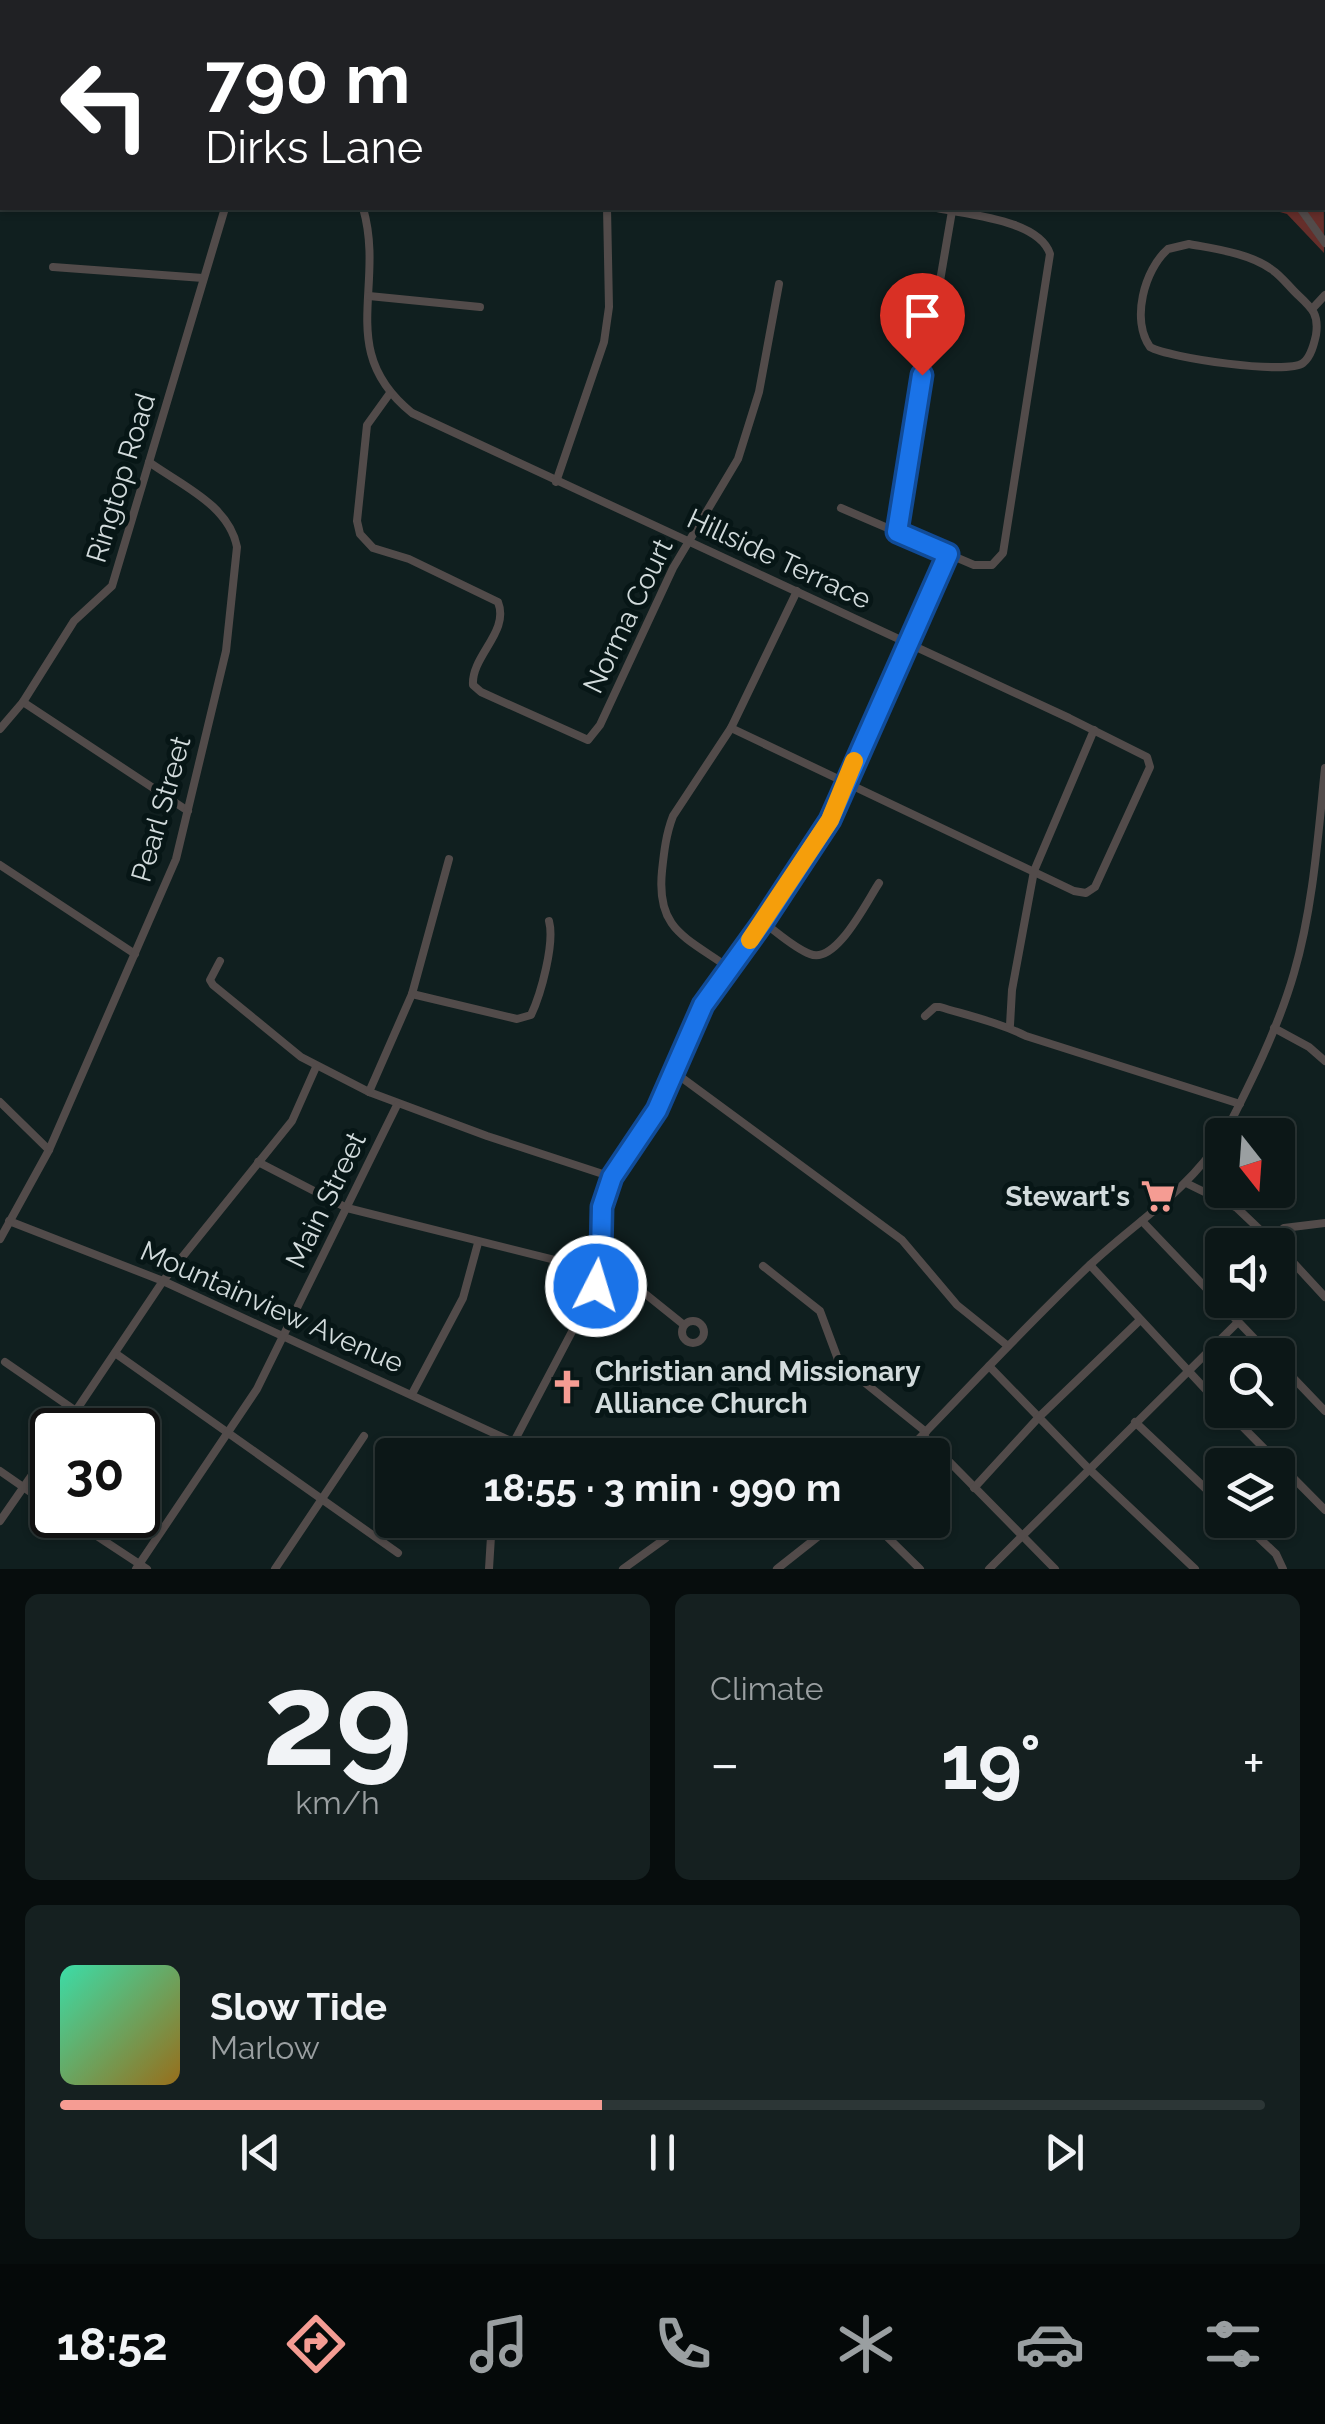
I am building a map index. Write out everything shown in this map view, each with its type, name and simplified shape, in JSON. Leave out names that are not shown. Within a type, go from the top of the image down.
[{"type":"street","name":"Ringtop Road","points":[[0,729],[23,702],[74,621],[112,586],[224,210]]},
{"type":"street","points":[[363,210],[371,246],[368,350],[390,394]]},
{"type":"street","points":[[556,482],[604,342],[609,306],[607,210]]},
{"type":"street","points":[[841,508],[984,566],[992,565],[1002,553],[1050,254],[1044,241],[1019,226],[947,210]]},
{"type":"street","points":[[1301,210],[1325,243]]},
{"type":"street","points":[[897,532],[952,211]]},
{"type":"street","points":[[1189,244],[1267,265],[1312,308],[1316,336],[1310,355],[1304,363],[1292,367],[1168,355],[1150,347],[1144,336],[1142,307],[1149,275],[1168,248],[1189,244]]},
{"type":"street","points":[[53,267],[204,278]]},
{"type":"street","name":"Norma Court","points":[[390,394],[371,416],[365,432],[357,521],[363,540],[373,548],[409,559],[498,602],[501,617],[474,672],[474,685],[481,692],[588,740],[600,725],[689,542],[738,459],[748,434],[779,284]]},
{"type":"street","points":[[1312,308],[1325,295]]},
{"type":"street","points":[[368,296],[480,307]]},
{"type":"street","name":"Hillside Terrace","points":[[390,394],[431,424],[1147,757],[1150,763],[1096,887],[1086,893],[1073,890],[1034,871]]},
{"type":"street","name":"Pearl Street","points":[[0,1239],[48,1150],[176,859],[226,651],[237,547],[234,532],[221,512],[149,462]]},
{"type":"street","points":[[515,1438],[586,1309],[600,1274],[602,1207],[612,1177],[644,1132],[701,1007],[830,820],[948,554]]},
{"type":"street","points":[[729,968],[676,929],[664,914],[660,892],[667,832],[731,728],[797,592]]},
{"type":"street","points":[[23,702],[188,811]]},
{"type":"street","points":[[731,728],[1034,871]]},
{"type":"street","points":[[1010,1025],[1012,990],[1034,871],[1094,730]]},
{"type":"street","points":[[1233,1118],[1274,1028],[1301,947],[1325,768]]},
{"type":"street","points":[[369,1092],[412,994],[449,859]]},
{"type":"street","points":[[0,866],[135,954]]},
{"type":"street","points":[[763,922],[809,954],[822,956],[835,948],[879,883]]},
{"type":"street","points":[[412,994],[517,1019],[531,1015],[540,992],[552,931],[548,921]]},
{"type":"street","points":[[220,961],[210,980],[213,985],[316,1067],[397,1105],[612,1177]]},
{"type":"street","points":[[925,1016],[940,1007],[1010,1025],[1026,1036],[1240,1104]]},
{"type":"street","points":[[1274,1028],[1325,1060]]},
{"type":"street","points":[[78,1408],[163,1281],[292,1121],[316,1067]]},
{"type":"street","points":[[674,1072],[902,1240],[957,1306],[1008,1346]]},
{"type":"street","points":[[0,1102],[48,1150]]},
{"type":"street","name":"Main Street","points":[[141,1567],[257,1389],[397,1105]]},
{"type":"street","points":[[919,1438],[1056,1298],[1186,1183],[1205,1159]]},
{"type":"street","points":[[258,1162],[348,1208],[628,1280],[684,1325]]},
{"type":"street","points":[[1186,1183],[1237,1208],[1259,1228]]},
{"type":"street","name":"Mountainview Avenue","points":[[9,1221],[163,1281],[505,1438]]},
{"type":"street","points":[[1142,1221],[1254,1338]]},
{"type":"street","points":[[1284,1228],[1325,1223]]},
{"type":"street","points":[[412,1394],[464,1298],[478,1243]]},
{"type":"street","points":[[1090,1265],[1205,1388]]},
{"type":"street","points":[[1295,1265],[1325,1297]]},
{"type":"street","points":[[763,1266],[820,1311],[839,1362],[924,1433],[1055,1569]]},
{"type":"street","points":[[974,1488],[1039,1417],[1139,1321]]},
{"type":"street","points":[[989,1569],[1238,1322]]},
{"type":"street","points":[[116,1353],[398,1553]]},
{"type":"street","points":[[5,1362],[72,1408]]},
{"type":"street","points":[[989,1366],[1088,1468],[1195,1569]]},
{"type":"street","points":[[1295,1380],[1325,1411]]},
{"type":"street","points":[[1135,1422],[1205,1488]]},
{"type":"street","points":[[1244,1428],[1325,1510]]},
{"type":"street","points":[[275,1569],[364,1436]]},
{"type":"street","points":[[0,1471],[30,1492]]},
{"type":"street","points":[[0,1522],[30,1479]]},
{"type":"street","points":[[99,1538],[141,1567]]},
{"type":"street","points":[[489,1569],[492,1538]]},
{"type":"street","points":[[624,1569],[666,1538]]},
{"type":"street","points":[[777,1569],[816,1538]]},
{"type":"street","points":[[886,1538],[912,1567]]},
{"type":"street","points":[[1259,1538],[1276,1554],[1282,1569]]},
{"type":"shaded area","points":[[1273,210],[1324,210],[1324,253],[1287,214]]},
{"type":"slow traffic","points":[[750,940],[830,820],[854,761]]},
{"type":"place","name":"Stewart's","points":[[1158,1196]]},
{"type":"place","name":"Christian and Missionary Alliance Church","points":[[567,1387]]},
{"type":"route","points":[[596,1286],[600,1274],[602,1207],[612,1177],[657,1110],[682,1046],[717,982],[763,922],[830,820],[948,554],[897,532],[922,375]]}]
